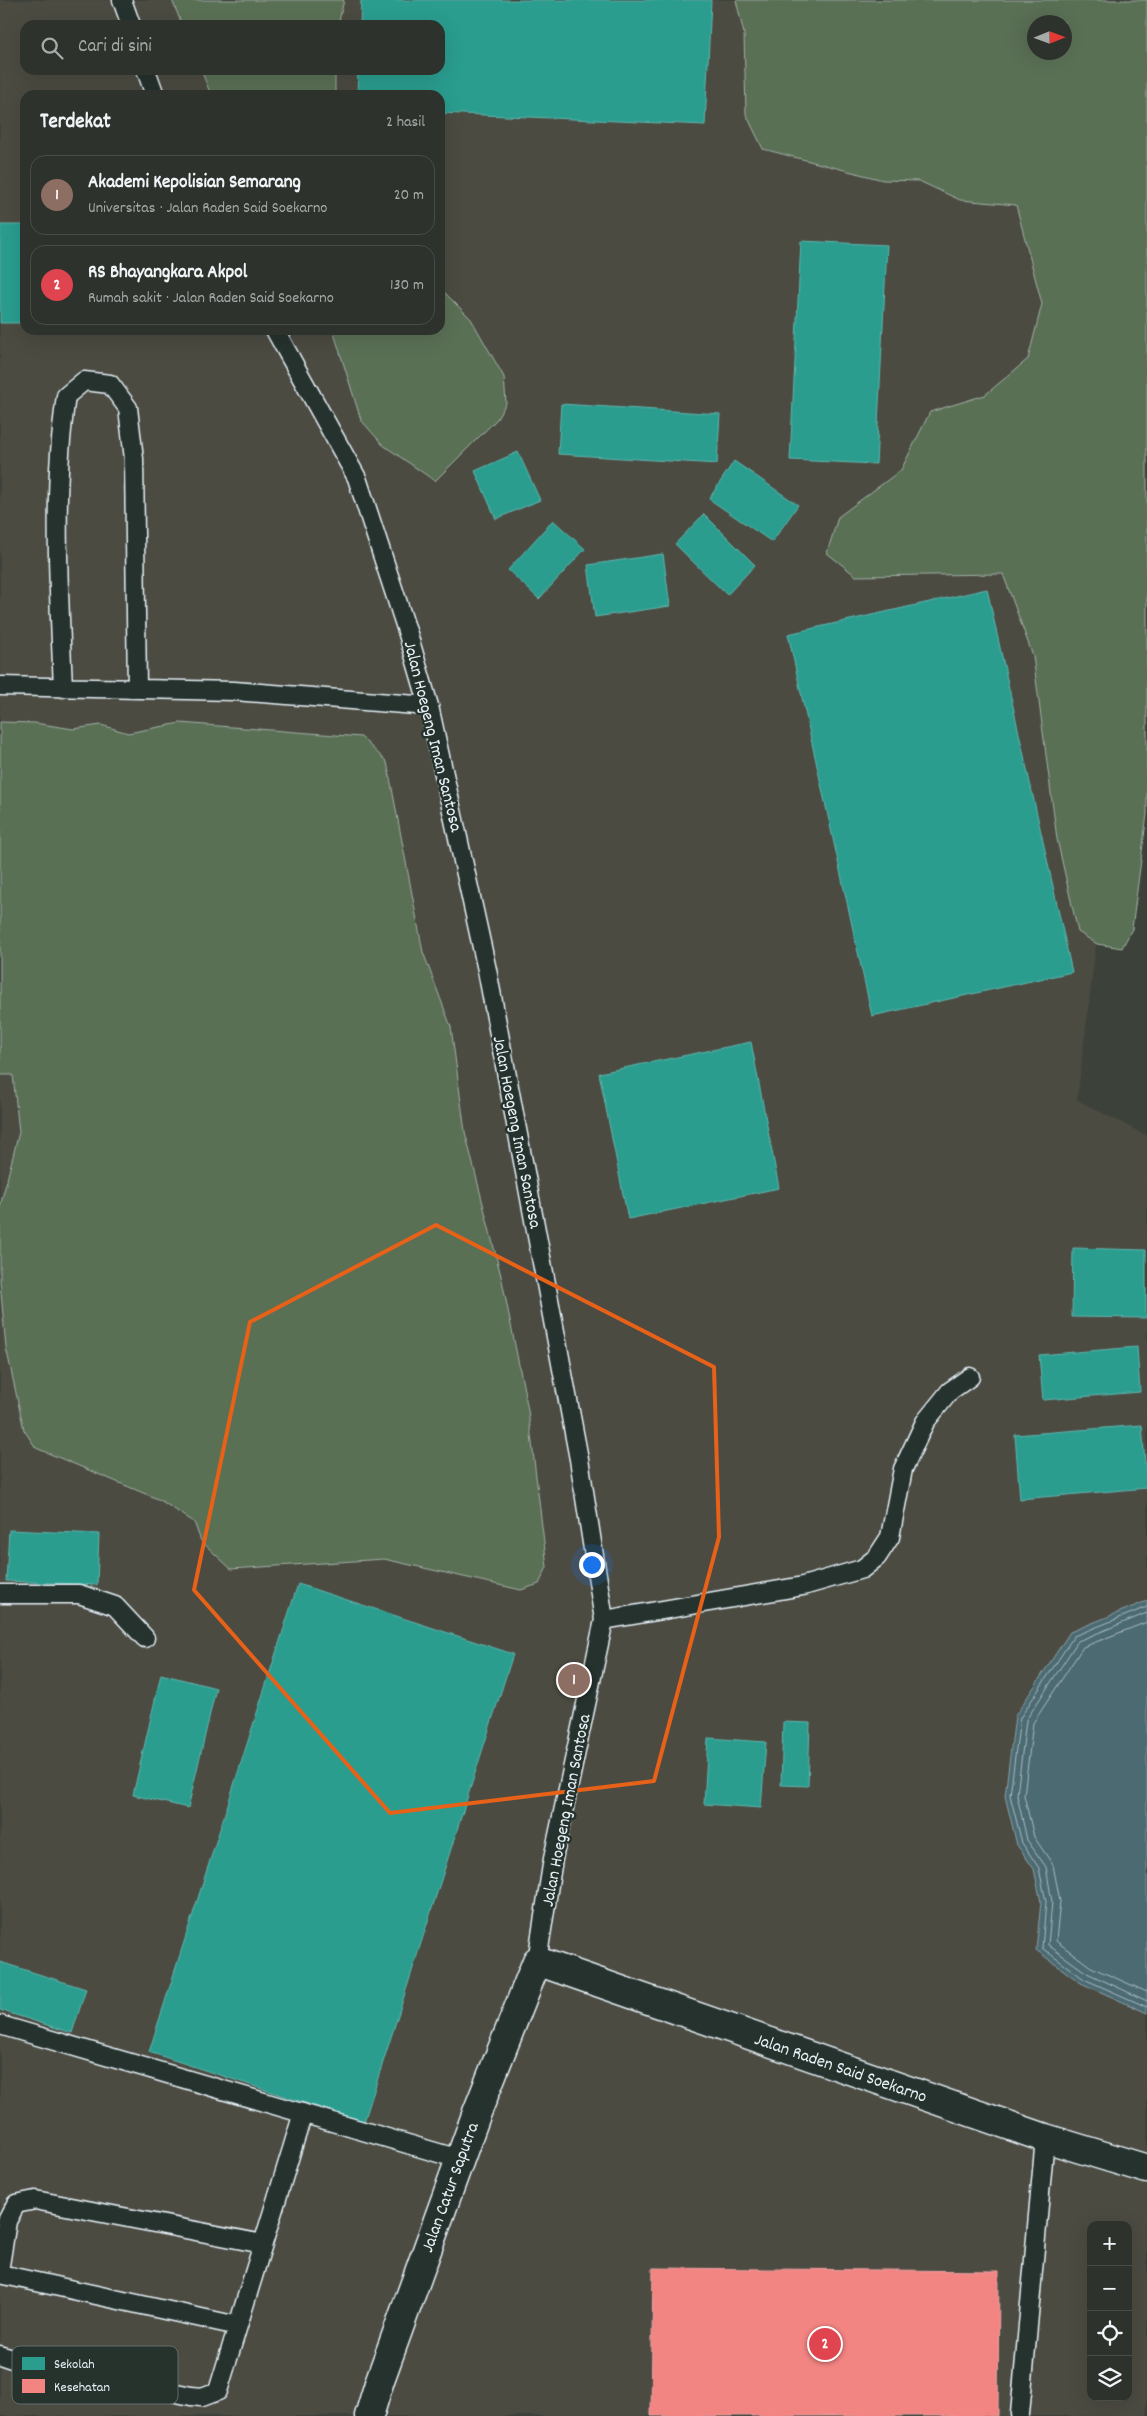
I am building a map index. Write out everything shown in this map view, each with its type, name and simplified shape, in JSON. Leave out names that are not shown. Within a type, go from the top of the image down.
[{"type":"street","name":"Jalan Raden Said Soekarno","points":[[537,1961],[1045,2138],[1147,2169]]},
{"type":"street","name":"Jalan Catur Saputra","points":[[369,2416],[380,2380],[459,2159],[537,1961]]},
{"type":"lane","points":[[122,0],[129,20]]},
{"type":"lane","points":[[148,75],[153,90]]},
{"type":"lane","name":"Jalan Hoegeng Iman Santosa","points":[[278,335],[357,478],[408,634],[429,706],[489,979],[580,1459],[604,1620],[553,1859],[537,1961]]},
{"type":"lane","points":[[62,688],[59,591],[60,440],[66,396],[84,382],[110,384],[128,408],[134,458],[136,689]]},
{"type":"lane","points":[[0,686],[234,691],[429,706]]},
{"type":"lane","points":[[604,1620],[803,1586],[862,1569],[877,1557],[890,1538],[903,1470],[925,1422],[950,1391],[970,1377]]},
{"type":"lane","points":[[0,1594],[79,1594],[114,1606],[145,1638]]},
{"type":"lane","points":[[0,2025],[459,2159]]},
{"type":"lane","points":[[178,2393],[202,2397],[218,2390],[303,2113]]},
{"type":"lane","points":[[1020,2414],[1045,2138]]},
{"type":"lane","points":[[0,2265],[6,2221],[16,2204],[35,2200],[263,2244]]},
{"type":"lane","points":[[0,2274],[238,2326]]},
{"type":"lane","points":[[0,2354],[12,2359]]},
{"type":"highlighted area","points":[[436,1225],[714,1367],[719,1537],[654,1781],[390,1813],[194,1590],[250,1322]]},
{"type":"shaded area","points":[[0,0],[1147,0],[1147,526],[1077,1100],[1147,1136],[1147,2416],[0,2416]]},
{"type":"green space","points":[[172,0],[344,0],[339,20],[180,20]]},
{"type":"green space","points":[[736,0],[1147,0],[1147,814],[1132,929],[1122,948],[1097,944],[1078,932],[1057,839],[1033,656],[1003,574],[856,576],[827,553],[838,517],[901,470],[930,412],[985,395],[1028,359],[1042,304],[1016,205],[960,200],[919,181],[883,180],[763,149],[746,114],[744,34]]},
{"type":"green space","points":[[203,75],[335,75],[335,90],[209,90]]},
{"type":"green space","points":[[445,293],[471,319],[504,377],[506,403],[497,419],[435,481],[383,445],[361,420],[335,335],[445,335]]},
{"type":"green space","points":[[0,722],[35,723],[73,729],[101,725],[128,733],[180,723],[361,737],[387,762],[423,952],[451,1027],[465,1132],[502,1280],[528,1410],[547,1567],[539,1584],[521,1590],[384,1559],[231,1569],[201,1541],[194,1522],[160,1500],[36,1448],[24,1430],[6,1347],[0,1282],[0,1207],[19,1132],[13,1075],[0,1075]]},
{"type":"water","points":[[1147,1601],[1147,2013],[1081,1983],[1036,1950],[1041,1902],[1034,1869],[1017,1845],[1005,1796],[1015,1716],[1070,1632]]},
{"type":"building: Sekolah","points":[[361,0],[711,0],[705,125],[445,113],[445,90],[357,90],[358,75],[445,75],[445,20],[360,20]]},
{"type":"building: Sekolah","points":[[0,225],[20,225],[20,323],[0,323]]},
{"type":"building: Sekolah","points":[[801,241],[887,245],[876,464],[790,460]]},
{"type":"building: Sekolah","points":[[561,404],[720,414],[717,464],[558,454]]},
{"type":"building: Sekolah","points":[[518,452],[540,500],[496,519],[475,471]]},
{"type":"building: Sekolah","points":[[734,461],[798,505],[772,542],[709,499]]},
{"type":"building: Sekolah","points":[[704,514],[755,565],[727,595],[675,544]]},
{"type":"building: Sekolah","points":[[553,520],[585,549],[539,599],[508,570]]},
{"type":"building: Sekolah","points":[[663,554],[670,606],[595,617],[588,565]]},
{"type":"building: Sekolah","points":[[987,589],[1072,972],[872,1016],[788,634]]},
{"type":"building: Sekolah","points":[[751,1042],[779,1188],[628,1219],[599,1073]]},
{"type":"building: Sekolah","points":[[1073,1248],[1146,1250],[1146,1318],[1072,1317]]},
{"type":"building: Sekolah","points":[[1137,1347],[1140,1392],[1043,1400],[1039,1355]]},
{"type":"building: Sekolah","points":[[1142,1425],[1147,1488],[1020,1499],[1015,1435]]},
{"type":"building: Sekolah","points":[[9,1530],[99,1534],[97,1585],[6,1581]]},
{"type":"building: Sekolah","points":[[298,1584],[513,1654],[364,2122],[149,2052]]},
{"type":"building: Sekolah","points":[[161,1674],[216,1688],[188,1808],[133,1795]]},
{"type":"building: Sekolah","points":[[783,1722],[810,1723],[808,1786],[781,1785]]},
{"type":"building: Sekolah","points":[[708,1738],[766,1742],[761,1808],[704,1804]]},
{"type":"building: Sekolah","points":[[0,1962],[86,1989],[72,2033],[0,2010]]},
{"type":"building: Kesehatan","points":[[653,2268],[999,2271],[998,2416],[651,2416]]},
{"type":"place","name":"Akademi Kepolisian Semarang","points":[[574,1680]]},
{"type":"place","name":"RS Bhayangkara Akpol","points":[[825,2344]]}]
